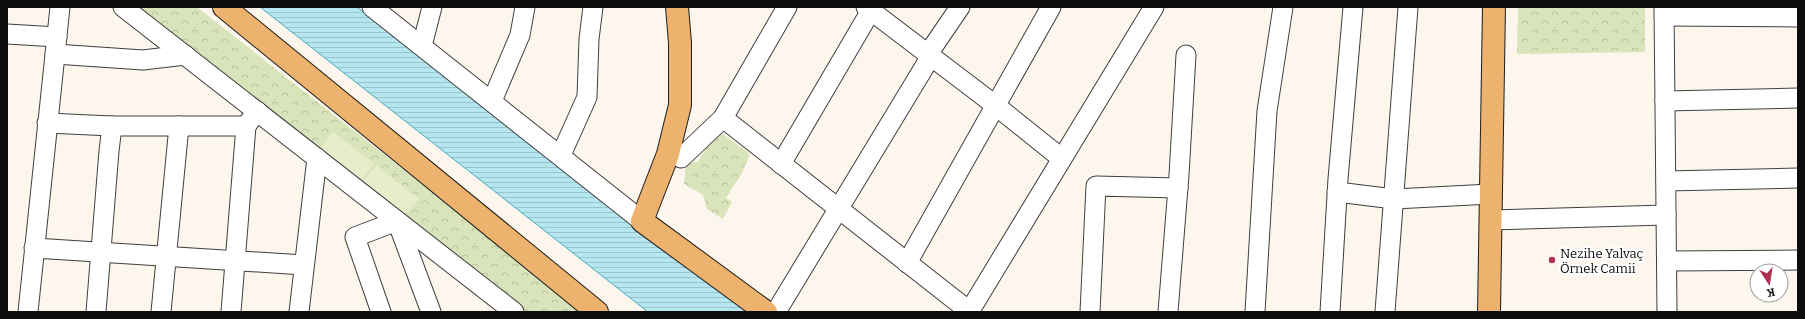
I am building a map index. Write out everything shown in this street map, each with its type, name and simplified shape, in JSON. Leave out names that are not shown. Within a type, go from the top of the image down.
[{"type":"main road","points":[[224,7],[597,312]]},
{"type":"main road","points":[[648,225],[680,105],[680,43],[677,7]]},
{"type":"main road","points":[[648,225],[681,158],[694,106],[694,42],[691,7]]},
{"type":"main road","points":[[1489,312],[1494,7]]},
{"type":"main road","points":[[648,225],[766,312]]},
{"type":"street","points":[[28,312],[60,7]]},
{"type":"street","points":[[123,7],[185,55],[251,118],[317,158],[514,312]]},
{"type":"street","points":[[372,7],[648,225]]},
{"type":"street","points":[[422,46],[432,7]]},
{"type":"street","points":[[492,101],[520,35],[525,7]]},
{"type":"street","points":[[561,155],[588,96],[589,39],[593,7]]},
{"type":"street","points":[[681,158],[723,118],[787,7]]},
{"type":"street","points":[[776,312],[960,7]]},
{"type":"street","points":[[907,262],[1051,7]]},
{"type":"street","points":[[723,118],[969,311],[1154,7]]},
{"type":"street","points":[[1255,312],[1268,111],[1283,7]]},
{"type":"street","points":[[1330,312],[1337,192],[1353,7]]},
{"type":"street","points":[[1385,312],[1408,7]]},
{"type":"street","points":[[781,164],[870,8],[1061,158]]},
{"type":"street","points":[[1667,312],[1664,12],[1798,18]]},
{"type":"street","points":[[7,34],[56,45],[143,60],[185,55]]},
{"type":"street","points":[[1168,312],[1178,188],[1186,55]]},
{"type":"street","points":[[1665,101],[1798,98]]},
{"type":"street","points":[[47,123],[112,126],[179,126],[251,118]]},
{"type":"street","points":[[231,312],[235,261],[251,118]]},
{"type":"street","points":[[96,312],[112,126]]},
{"type":"street","points":[[161,312],[179,126]]},
{"type":"street","points":[[299,312],[317,158]]},
{"type":"street","points":[[1666,181],[1798,178]]},
{"type":"street","points":[[1090,312],[1096,186],[1178,188]]},
{"type":"street","points":[[1337,192],[1394,199],[1491,194]]},
{"type":"street","points":[[1490,220],[1666,216]]},
{"type":"street","points":[[381,312],[355,238],[398,221]]},
{"type":"street","points":[[398,221],[431,312]]},
{"type":"street","points":[[34,248],[166,255],[304,265]]},
{"type":"street","points":[[1667,261],[1798,260]]},
{"type":"green space","points":[[132,7],[197,7],[584,312],[524,312]]},
{"type":"green space","points":[[1518,7],[1645,7],[1645,52],[1517,54]]},
{"type":"green space","points":[[716,129],[750,154],[742,173],[726,198],[732,202],[723,219],[707,209],[703,195],[684,184],[686,163],[698,162]]},
{"type":"green space","points":[[333,132],[374,163],[360,182],[319,150]]},
{"type":"green space","points":[[376,165],[419,199],[404,216],[362,183]]},
{"type":"water","points":[[260,7],[357,7],[748,312],[648,312]]},
{"type":"place","name":"Nezihe Yalvaç Örnek Camii","points":[[1552,260]]}]
